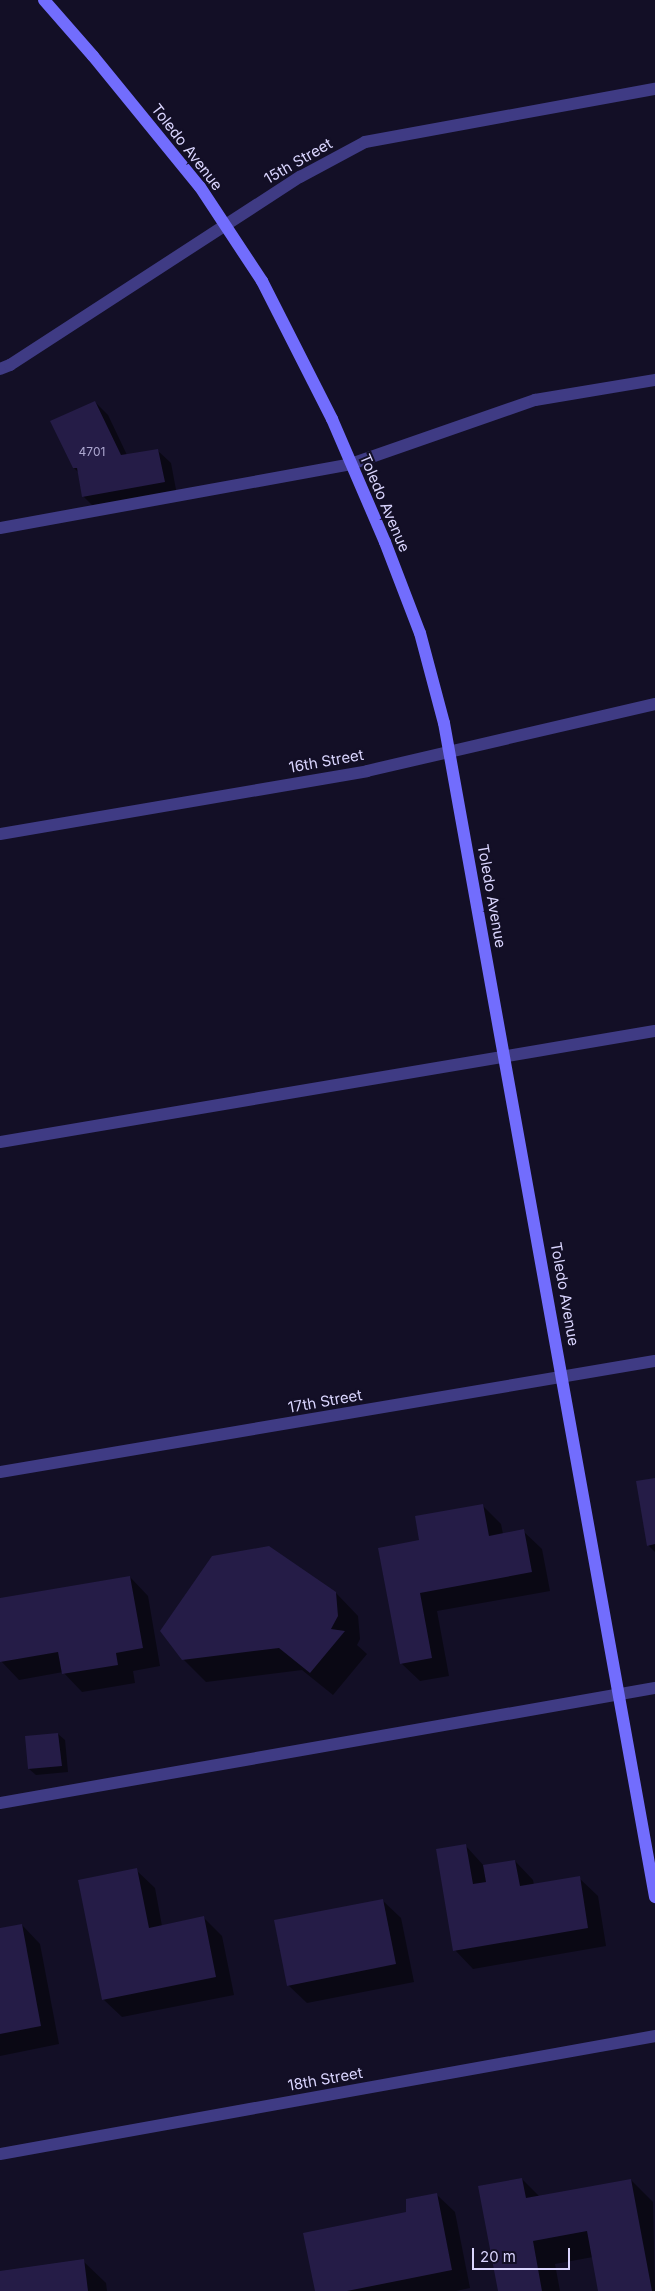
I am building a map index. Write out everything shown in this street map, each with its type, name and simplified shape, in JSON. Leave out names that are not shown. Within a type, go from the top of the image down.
[{"type":"street","name":"Toledo Avenue","points":[[44,0],[93,56],[200,187],[262,281],[332,419],[420,633],[444,723],[655,1897]]},
{"type":"street","name":"15th Street","points":[[0,369],[10,365],[300,177],[365,142],[655,89]]},
{"type":"street","points":[[0,528],[351,464],[535,400],[655,380]]},
{"type":"street","name":"16th Street","points":[[0,834],[366,771],[655,704]]},
{"type":"street","points":[[0,1142],[505,1058],[655,1031]]},
{"type":"street","name":"17th Street","points":[[0,1472],[655,1361]]},
{"type":"street","points":[[0,1803],[655,1688]]},
{"type":"street","name":"18th Street","points":[[0,2154],[655,2036]]},
{"type":"building","points":[[95,401],[121,455],[158,449],[165,482],[82,497],[77,468],[73,468],[50,421]]},
{"type":"building","points":[[655,1478],[655,1544],[647,1546],[636,1481]]},
{"type":"building","points":[[483,1504],[489,1536],[524,1529],[532,1572],[420,1593],[432,1658],[400,1664],[378,1548],[419,1540],[415,1516]]},
{"type":"building","points":[[269,1546],[336,1592],[338,1616],[331,1629],[345,1631],[310,1673],[279,1648],[182,1660],[160,1631],[212,1556]]},
{"type":"building","points":[[130,1576],[143,1648],[116,1653],[118,1665],[62,1674],[58,1652],[0,1662],[0,1598]]},
{"type":"building","points":[[58,1733],[62,1766],[28,1769],[25,1736]]},
{"type":"building","points":[[466,1844],[473,1884],[486,1882],[483,1865],[515,1860],[520,1886],[580,1876],[588,1928],[453,1951],[436,1849]]},
{"type":"building","points":[[137,1868],[149,1928],[204,1916],[216,1977],[102,2000],[78,1880]]},
{"type":"building","points":[[383,1899],[396,1964],[287,1986],[274,1920]]},
{"type":"building","points":[[22,1924],[41,2026],[0,2034],[0,1928]]},
{"type":"building","points":[[522,2178],[526,2198],[631,2179],[652,2291],[598,2291],[587,2231],[533,2241],[542,2291],[498,2291],[478,2186]]},
{"type":"building","points":[[437,2193],[452,2270],[347,2291],[315,2291],[303,2233],[406,2212],[406,2199]]},
{"type":"building","points":[[84,2259],[88,2291],[0,2291],[0,2271]]}]
